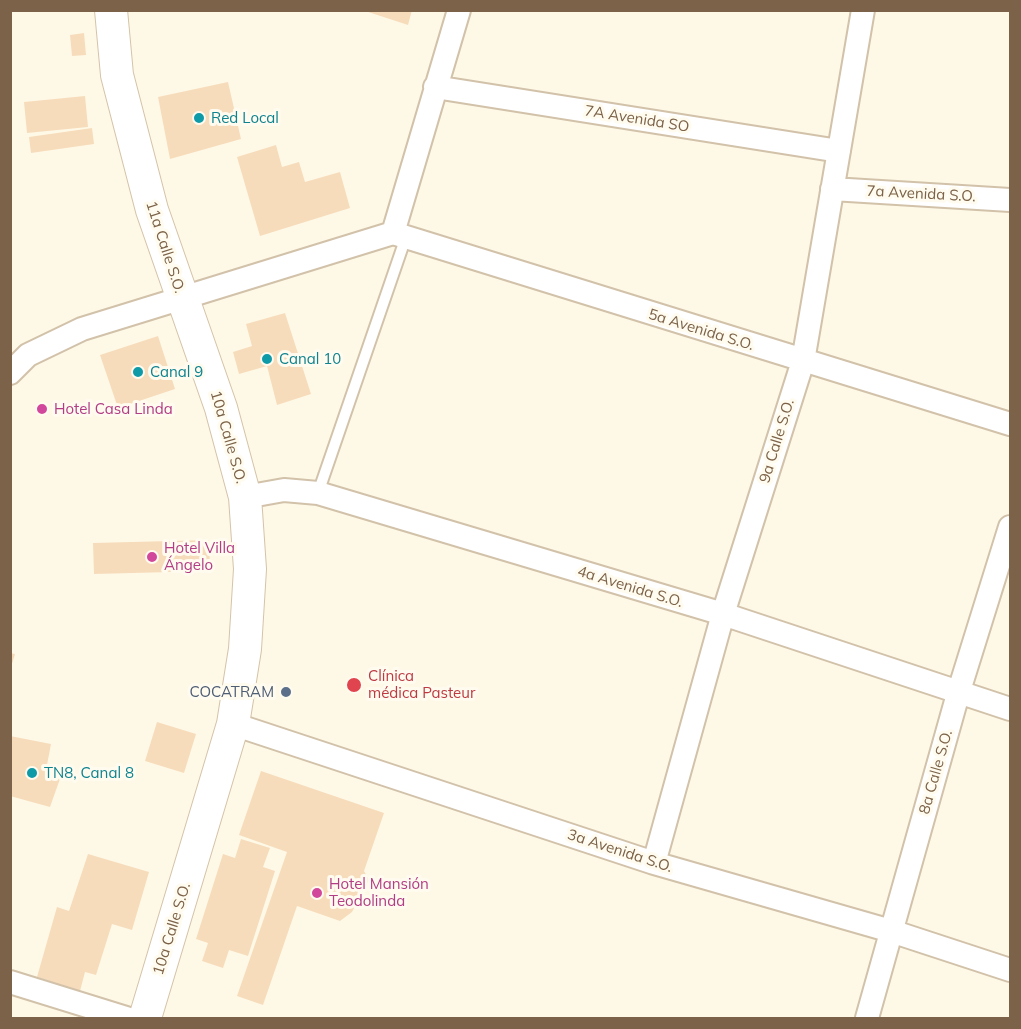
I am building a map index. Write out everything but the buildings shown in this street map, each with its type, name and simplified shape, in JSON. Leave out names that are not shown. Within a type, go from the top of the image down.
[{"type":"street","name":"11a Calle S.O.","points":[[10,373],[28,355],[82,329],[183,299],[152,210],[117,75],[111,10]]},
{"type":"street","points":[[183,299],[399,235],[435,87],[459,10]]},
{"type":"street","name":"9a Calle S.O.","points":[[654,863],[723,614],[802,362],[863,10]]},
{"type":"street","name":"7A Avenida SO","points":[[435,87],[839,151]]},
{"type":"street","name":"7a Avenida S.O.","points":[[832,189],[1011,200]]},
{"type":"street","name":"5a Avenida S.O.","points":[[399,235],[802,362],[1011,424]]},
{"type":"street","name":"10a Calle S.O.","points":[[144,1018],[233,724],[245,649],[250,569],[245,497],[221,408],[183,299]]},
{"type":"street","name":"4a Avenida S.O.","points":[[245,497],[284,490],[318,493],[723,614],[958,694],[1011,709]]},
{"type":"street","name":"8a Calle S.O.","points":[[867,1018],[958,694],[1011,527]]},
{"type":"street","name":"3a Avenida S.O.","points":[[233,724],[654,863],[891,931],[1011,970]]},
{"type":"street","points":[[10,982],[126,1018]]},
{"type":"lane","points":[[318,493],[399,235]]},
{"type":"place","name":"Red Local","points":[[199,118]]},
{"type":"place","name":"Canal 10","points":[[267,359]]},
{"type":"place","name":"Canal 9","points":[[138,372]]},
{"type":"place","name":"Hotel Casa Linda","points":[[42,409]]},
{"type":"place","name":"Hotel Villa Ángelo","points":[[152,557]]},
{"type":"place","name":"Clínica médica Pasteur","points":[[354,685]]},
{"type":"place","name":"COCATRAM","points":[[286,692]]},
{"type":"place","name":"TN8, Canal 8","points":[[32,773]]},
{"type":"place","name":"Hotel Mansión Teodolinda","points":[[317,893]]}]
